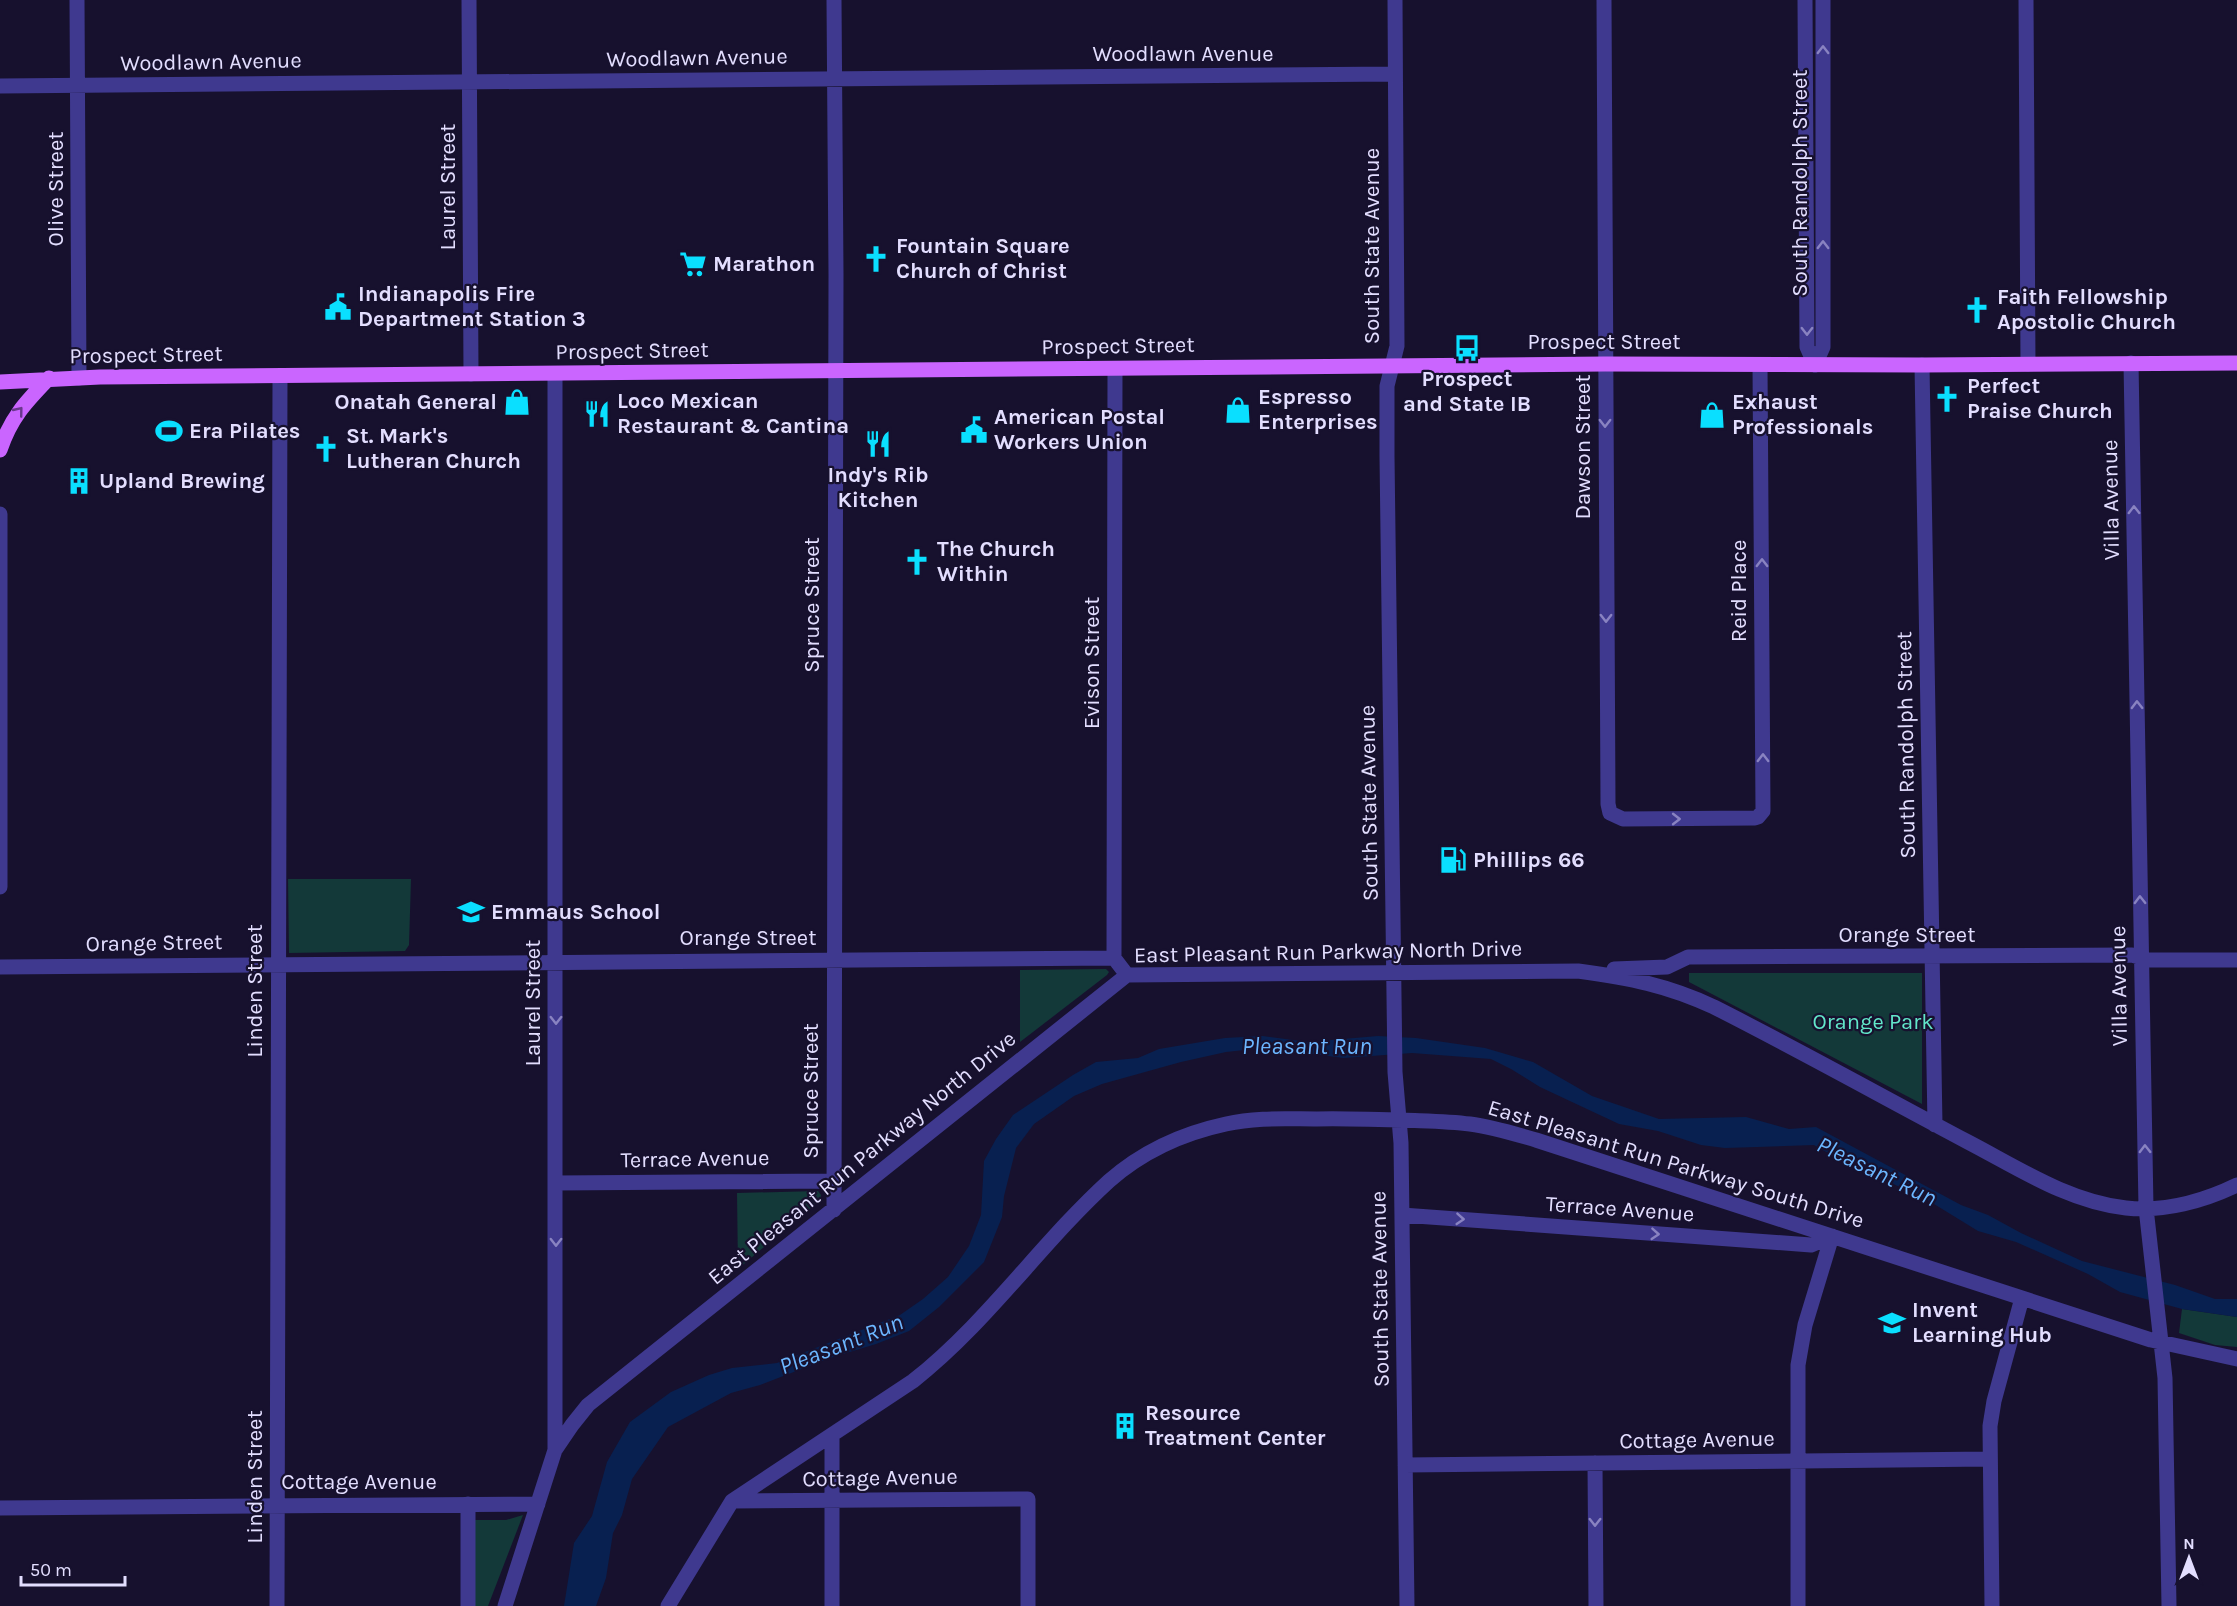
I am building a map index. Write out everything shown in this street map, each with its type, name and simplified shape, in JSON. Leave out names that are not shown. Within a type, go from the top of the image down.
[{"type":"main road","name":"Prospect Street","points":[[0,382],[49,378],[1605,364],[2237,363]]},
{"type":"main road","points":[[0,450],[5,433],[15,415],[49,378]]},
{"type":"street","name":"Olive Street","points":[[76,0],[79,378]]},
{"type":"street","name":"Laurel Street","points":[[469,0],[471,374]]},
{"type":"street","name":"Spruce Street","points":[[834,0],[834,1210]]},
{"type":"street","name":"South State Avenue","points":[[1395,0],[1397,346],[1387,386],[1387,456],[1393,973],[1402,1215],[1407,1606]]},
{"type":"street","name":"Dawson Street","points":[[1604,0],[1608,804],[1610,813],[1623,819],[1755,818],[1760,816]]},
{"type":"street","points":[[1805,0],[1807,347],[1815,365]]},
{"type":"street","name":"South Randolph Street","points":[[1815,365],[1823,347],[1823,0]]},
{"type":"street","points":[[2026,0],[2028,364]]},
{"type":"street","name":"Woodlawn Avenue","points":[[0,86],[1395,74]]},
{"type":"street","name":"Villa Avenue","points":[[2131,363],[2146,1208],[2163,1344],[2166,1389],[2169,1606]]},
{"type":"street","name":"Reid Place","points":[[1760,365],[1764,806],[1760,816]]},
{"type":"street","name":"South Randolph Street","points":[[1922,365],[1935,1125]]},
{"type":"street","name":"Evison Street","points":[[1114,958],[1115,369]]},
{"type":"street","name":"Laurel Street","points":[[555,374],[555,1450]]},
{"type":"street","name":"Linden Street","points":[[278,1606],[280,376]]},
{"type":"street","points":[[0,514],[0,887]]},
{"type":"street","name":"Orange Street","points":[[1578,971],[1667,967],[1688,957],[2132,955],[2141,958],[2237,960]]},
{"type":"street","points":[[1114,958],[1128,975]]},
{"type":"street","name":"Orange Street","points":[[0,967],[1114,958]]},
{"type":"street","name":"East Pleasant Run Parkway North Drive","points":[[505,1606],[555,1450],[575,1420],[603,1392],[1128,975],[1578,971],[1627,977],[1697,999],[2070,1194],[2110,1205],[2146,1208],[2190,1202],[2237,1185]]},
{"type":"street","name":"East Pleasant Run Parkway South Drive","points":[[668,1606],[732,1501],[913,1381],[939,1361],[1108,1182],[1123,1170],[1156,1149],[1224,1124],[1251,1120],[1329,1118],[1399,1120],[1469,1124],[1521,1135],[2163,1344],[2237,1359]]},
{"type":"street","name":"Terrace Avenue","points":[[556,1183],[834,1181]]},
{"type":"street","name":"Terrace Avenue","points":[[1402,1215],[1811,1245],[1832,1236]]},
{"type":"street","points":[[1798,1606],[1797,1387],[1800,1349],[1832,1236]]},
{"type":"street","points":[[1992,1606],[1990,1426],[1994,1401],[2022,1298]]},
{"type":"street","points":[[832,1435],[832,1606]]},
{"type":"street","name":"Cottage Avenue","points":[[1405,1465],[1989,1459]]},
{"type":"street","points":[[1595,1463],[1596,1606]]},
{"type":"street","name":"Cottage Avenue","points":[[732,1501],[1028,1499],[1028,1606]]},
{"type":"street","points":[[468,1504],[468,1606]]},
{"type":"street","name":"Cottage Avenue","points":[[0,1508],[538,1504]]},
{"type":"green space","points":[[288,879],[411,879],[409,945],[405,951],[289,953]]},
{"type":"green space","points":[[1106,969],[1109,972],[1107,975],[1020,1042],[1020,970]]},
{"type":"green space","name":"Orange Park","points":[[1689,973],[1922,973],[1922,1104],[1689,982]]},
{"type":"green space","points":[[818,1191],[821,1195],[820,1200],[738,1269],[737,1193]]},
{"type":"green space","points":[[2182,1309],[2237,1317],[2237,1347],[2215,1345],[2179,1333]]},
{"type":"green space","points":[[523,1515],[488,1606],[473,1606],[474,1520],[506,1520]]},
{"type":"water","name":"Pleasant Run","points":[[1262,1036],[1308,1042],[1378,1036],[1416,1038],[1485,1048],[1533,1062],[1592,1096],[1659,1119],[1746,1117],[1789,1129],[1816,1127],[1961,1205],[1988,1215],[2082,1261],[2175,1285],[2215,1299],[2237,1299],[2237,1317],[2182,1309],[2120,1292],[2088,1274],[2016,1242],[1978,1231],[1921,1196],[1849,1165],[1814,1145],[1725,1148],[1701,1145],[1658,1131],[1619,1124],[1540,1087],[1491,1059],[1412,1053],[1344,1058],[1263,1048],[1226,1052],[1102,1084],[1074,1096],[1034,1124],[1016,1148],[1004,1196],[1002,1217],[984,1262],[939,1307],[909,1331],[760,1385],[731,1393],[668,1427],[632,1479],[622,1515],[613,1533],[606,1578],[596,1606],[564,1606],[574,1543],[592,1516],[607,1462],[630,1422],[671,1392],[709,1375],[732,1368],[777,1363],[900,1315],[923,1299],[948,1277],[969,1246],[981,1215],[984,1161],[996,1139],[1013,1115],[1073,1075],[1096,1062],[1138,1058],[1159,1049],[1225,1038]]},
{"type":"place","name":"Fountain Square Church of Christ","points":[[876,259]]},
{"type":"place","name":"Marathon","points":[[693,264]]},
{"type":"place","name":"Indianapolis Fire Department Station 3","points":[[338,307]]},
{"type":"place","name":"Faith Fellowship Apostolic Church","points":[[1977,310]]},
{"type":"place","name":"Prospect and State IB","points":[[1467,348]]},
{"type":"place","name":"Perfect Praise Church","points":[[1947,399]]},
{"type":"place","name":"Onatah General","points":[[517,402]]},
{"type":"place","name":"Espresso Enterprises","points":[[1238,410]]},
{"type":"place","name":"Loco Mexican Restaurant & Cantina","points":[[597,414]]},
{"type":"place","name":"Exhaust Professionals","points":[[1712,415]]},
{"type":"place","name":"American Postal Workers Union","points":[[974,430]]},
{"type":"place","name":"Era Pilates","points":[[169,431]]},
{"type":"place","name":"Indy's Rib Kitchen","points":[[878,444]]},
{"type":"place","name":"St. Mark's Lutheran Church","points":[[326,449]]},
{"type":"place","name":"Upland Brewing","points":[[79,481]]},
{"type":"place","name":"The Church Within","points":[[917,562]]},
{"type":"place","name":"Phillips 66","points":[[1453,860]]},
{"type":"place","name":"Emmaus School","points":[[471,912]]},
{"type":"place","name":"Invent Learning Hub","points":[[1892,1323]]},
{"type":"place","name":"Resource Treatment Center","points":[[1125,1426]]}]
